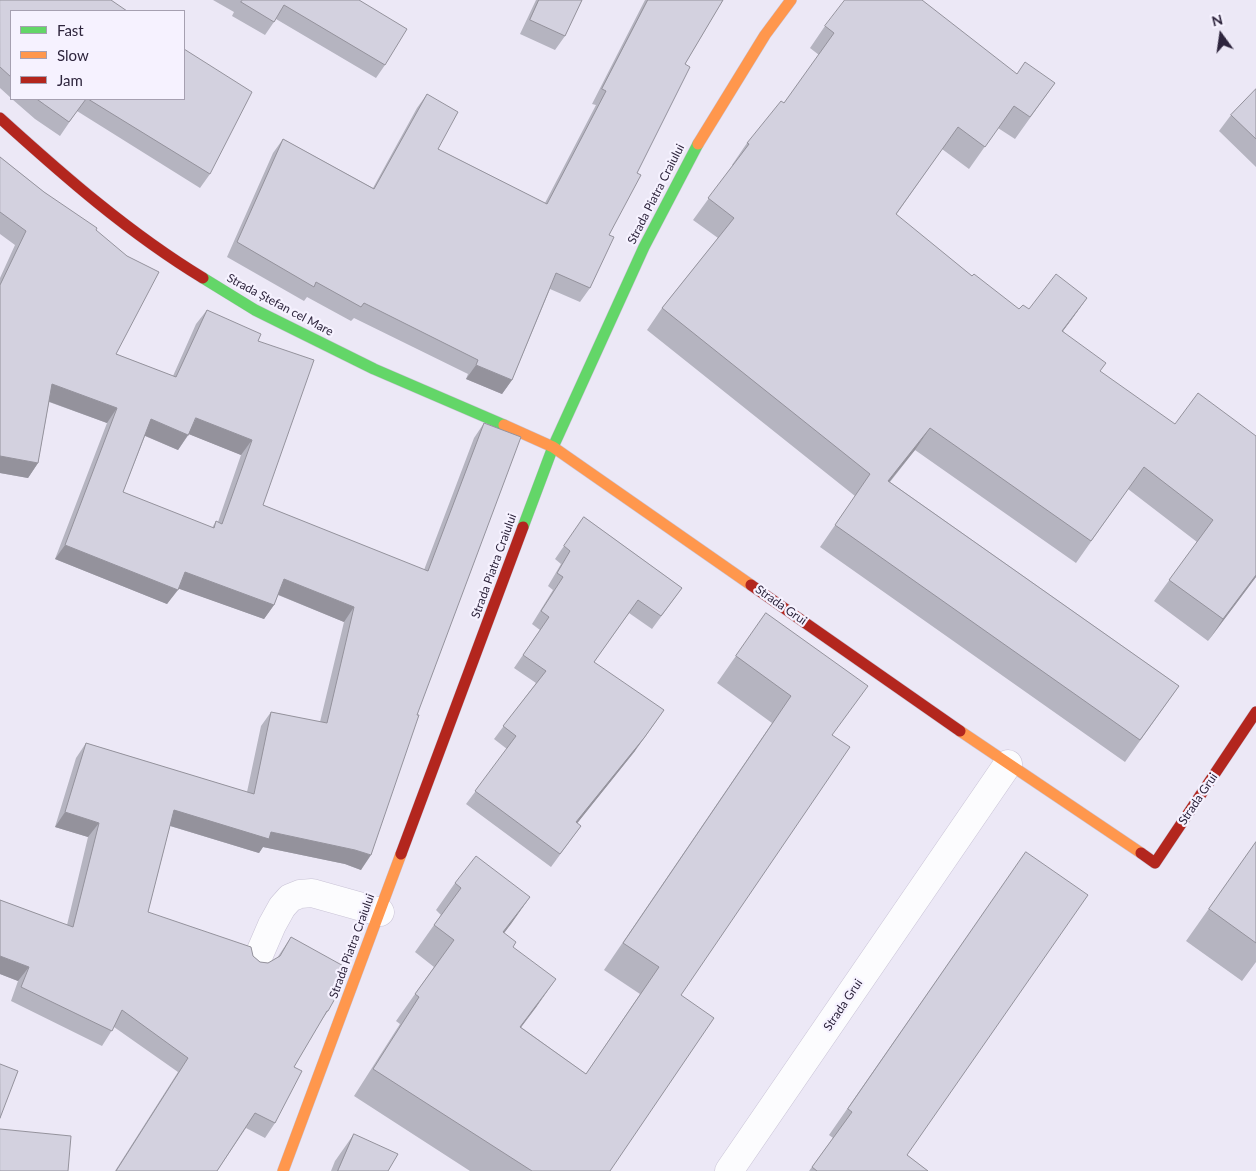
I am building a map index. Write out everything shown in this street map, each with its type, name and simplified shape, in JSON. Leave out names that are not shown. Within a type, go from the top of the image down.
[{"type":"street","name":"Strada Piatra Craiului","points":[[283,1171],[553,447],[644,247],[706,130],[765,35],[791,0]]},
{"type":"street","name":"Strada Ștefan cel Mare","points":[[0,118],[53,166],[128,227],[185,268],[256,310],[374,369],[553,447]]},
{"type":"street","name":"Strada Grui","points":[[553,447],[1008,764],[1155,863],[1256,712]]},
{"type":"street","name":"Strada Grui","points":[[729,1171],[1008,764]]},
{"type":"street","points":[[256,962],[272,925],[282,907],[290,898],[300,894],[312,893],[380,912]]},
{"type":"building","points":[[0,0],[111,0],[126,10],[10,10],[10,76],[0,67]]},
{"type":"building","points":[[243,0],[359,0],[407,29],[385,65],[284,5],[274,22],[241,2]]},
{"type":"building","points":[[539,0],[582,0],[565,36],[530,20]]},
{"type":"building","points":[[648,0],[723,0],[685,64],[690,67],[637,173],[641,175],[609,235],[614,237],[590,288],[556,273],[512,380],[476,365],[478,360],[364,303],[361,307],[316,282],[314,287],[237,242],[283,139],[374,189],[427,94],[458,112],[438,149],[547,204],[606,91],[602,89]]},
{"type":"building","points":[[845,0],[922,0],[1017,74],[1025,62],[1055,83],[1030,117],[1014,106],[985,147],[958,127],[896,214],[972,276],[974,274],[1019,309],[1023,305],[1029,309],[1056,274],[1087,298],[1062,331],[1106,363],[1100,371],[1175,424],[1198,393],[1256,436],[1256,575],[1223,619],[1169,580],[1213,520],[1144,467],[1091,541],[930,428],[888,481],[1179,686],[1140,740],[835,525],[870,474],[662,308],[734,218],[708,198],[749,144],[747,143],[781,101],[784,103],[834,33],[825,26]]},
{"type":"building","points":[[185,50],[252,92],[210,174],[90,100],[185,100]]},
{"type":"building","points":[[1256,89],[1256,139],[1231,115]]},
{"type":"building","points":[[38,100],[85,100],[69,122]]},
{"type":"building","points":[[0,157],[44,192],[97,228],[96,230],[127,256],[159,272],[116,354],[176,377],[207,310],[261,334],[258,341],[314,360],[263,505],[428,571],[484,423],[521,437],[417,715],[419,715],[371,855],[271,832],[269,839],[174,810],[148,912],[251,947],[253,956],[260,962],[268,963],[280,956],[291,937],[347,968],[337,995],[294,1067],[302,1071],[275,1123],[255,1113],[217,1171],[116,1171],[188,1058],[122,1010],[112,1031],[21,987],[29,967],[0,956],[0,900],[73,927],[99,823],[65,812],[86,743],[254,794],[271,712],[327,723],[354,607],[284,579],[274,605],[185,572],[178,590],[65,545],[117,408],[52,384],[38,463],[0,456],[0,285],[26,231],[0,212]],"holes":[[[196,418],[252,440],[222,524],[216,521],[214,528],[123,492],[151,419],[188,435]]]},
{"type":"building","points":[[584,517],[682,588],[661,616],[638,600],[594,662],[664,710],[644,738],[576,822],[581,826],[560,854],[475,791],[516,736],[503,726],[546,671],[523,655],[549,617],[541,611],[563,577],[557,573],[570,551],[564,546]]},
{"type":"building","points":[[766,613],[868,686],[832,735],[850,747],[681,995],[714,1018],[610,1171],[532,1171],[373,1069],[419,997],[415,994],[454,940],[434,925],[461,888],[455,883],[476,856],[530,897],[503,932],[516,942],[513,947],[556,979],[520,1027],[586,1074],[659,967],[623,943],[791,696],[736,656]]},
{"type":"building","points":[[1256,842],[1256,943],[1209,909]]},
{"type":"building","points":[[1026,852],[1088,895],[907,1155],[928,1171],[817,1171],[812,1167],[852,1112],[848,1109]]},
{"type":"building","points":[[0,1064],[18,1071],[0,1118]]},
{"type":"building","points":[[0,1129],[71,1136],[68,1171],[0,1171]]},
{"type":"building","points":[[354,1134],[398,1154],[388,1171],[338,1171]]},
{"type":"traffic: fast","points":[[523,527],[553,447],[644,247],[698,144]]},
{"type":"traffic: fast","points":[[203,278],[255,310],[374,369],[504,425]]},
{"type":"traffic: slow","points":[[698,144],[765,35],[791,0]]},
{"type":"traffic: slow","points":[[504,425],[553,447],[751,585]]},
{"type":"traffic: slow","points":[[960,731],[1141,853]]},
{"type":"traffic: slow","points":[[283,1171],[401,854]]},
{"type":"traffic: jam","points":[[0,118],[48,161],[123,223],[203,278]]},
{"type":"traffic: jam","points":[[401,854],[523,527]]},
{"type":"traffic: jam","points":[[751,585],[960,731]]},
{"type":"traffic: jam","points":[[1141,853],[1155,863],[1256,712]]}]
